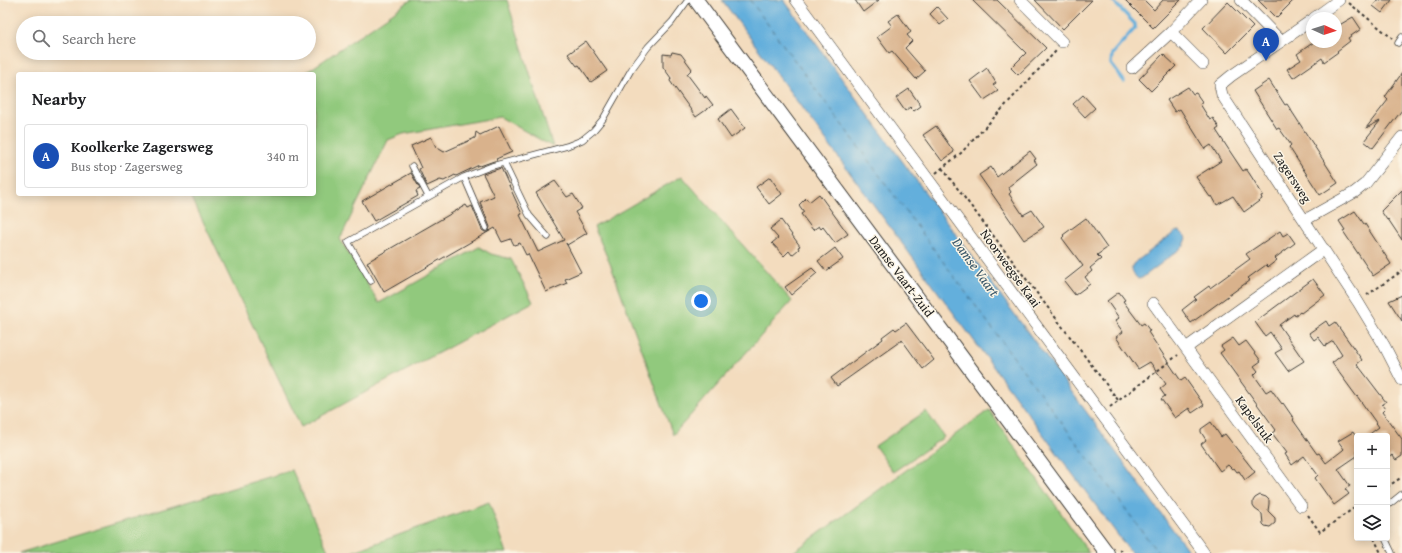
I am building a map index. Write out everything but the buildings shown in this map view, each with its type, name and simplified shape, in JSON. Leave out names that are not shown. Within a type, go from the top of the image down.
[{"type":"street","name":"Damse Vaart-Zuid","points":[[696,0],[1107,553]]},
{"type":"street","name":"Noorweegse Kaai","points":[[796,0],[1204,553]]},
{"type":"street","points":[[1020,0],[1062,42]]},
{"type":"street","points":[[1132,68],[1171,32],[1201,0]]},
{"type":"street","points":[[1240,0],[1281,41]]},
{"type":"street","name":"Zagersweg","points":[[1323,12],[1339,0]]},
{"type":"street","name":"Zagersweg","points":[[1306,24],[1220,85],[1222,95],[1358,302],[1384,345],[1402,380]]},
{"type":"street","points":[[1171,32],[1204,64]]},
{"type":"street","points":[[1305,220],[1355,192],[1365,184],[1402,137]]},
{"type":"street","points":[[1186,348],[1324,249]]},
{"type":"street","name":"Kapelstuk","points":[[1153,303],[1301,506]]},
{"type":"lane","points":[[371,281],[348,242],[464,177],[504,163],[567,146],[582,140],[593,131],[603,119],[631,70],[648,47],[672,22],[688,0]]},
{"type":"lane","points":[[1398,43],[1402,37]]},
{"type":"lane","points":[[504,163],[529,215],[548,237]]},
{"type":"lane","points":[[412,166],[428,196]]},
{"type":"lane","points":[[464,177],[486,228]]},
{"type":"lane","points":[[1388,505],[1402,494]]},
{"type":"lane","points":[[1386,541],[1392,553]]},
{"type":"path","points":[[1346,0],[1398,43]]},
{"type":"path","points":[[1062,42],[1053,54],[961,153],[942,168],[1118,400],[1186,348]]},
{"type":"path","points":[[1358,302],[1402,271]]},
{"type":"path","points":[[1390,485],[1402,477]]},
{"type":"path","points":[[1301,506],[1320,532],[1354,508]]},
{"type":"path","points":[[1375,541],[1381,553]]},
{"type":"green space","points":[[411,0],[507,0],[553,147],[500,117],[403,134],[388,140],[340,239],[379,303],[479,247],[491,254],[511,259],[533,302],[301,427],[191,196],[316,196],[316,72],[307,72]]},
{"type":"green space","points":[[682,176],[792,301],[673,435],[611,266],[594,227]]},
{"type":"green space","points":[[989,410],[1089,553],[792,553]]},
{"type":"green space","points":[[926,411],[944,437],[893,472],[875,446]]},
{"type":"green space","points":[[292,470],[329,553],[19,553]]},
{"type":"green space","points":[[489,502],[507,553],[349,553]]},
{"type":"water","name":"Damse Vaart","points":[[722,0],[784,0],[1190,553],[1131,553]]},
{"type":"water","points":[[1180,231],[1187,238],[1184,246],[1142,278],[1138,279],[1132,270],[1133,264],[1175,232]]},
{"type":"waterway","points":[[1112,0],[1135,24],[1135,28],[1112,54],[1111,64],[1124,81]]},
{"type":"ferry route","points":[[750,0],[1158,553]]},
{"type":"place","name":"Koolkerke Zagersweg","points":[[1266,61]]}]
